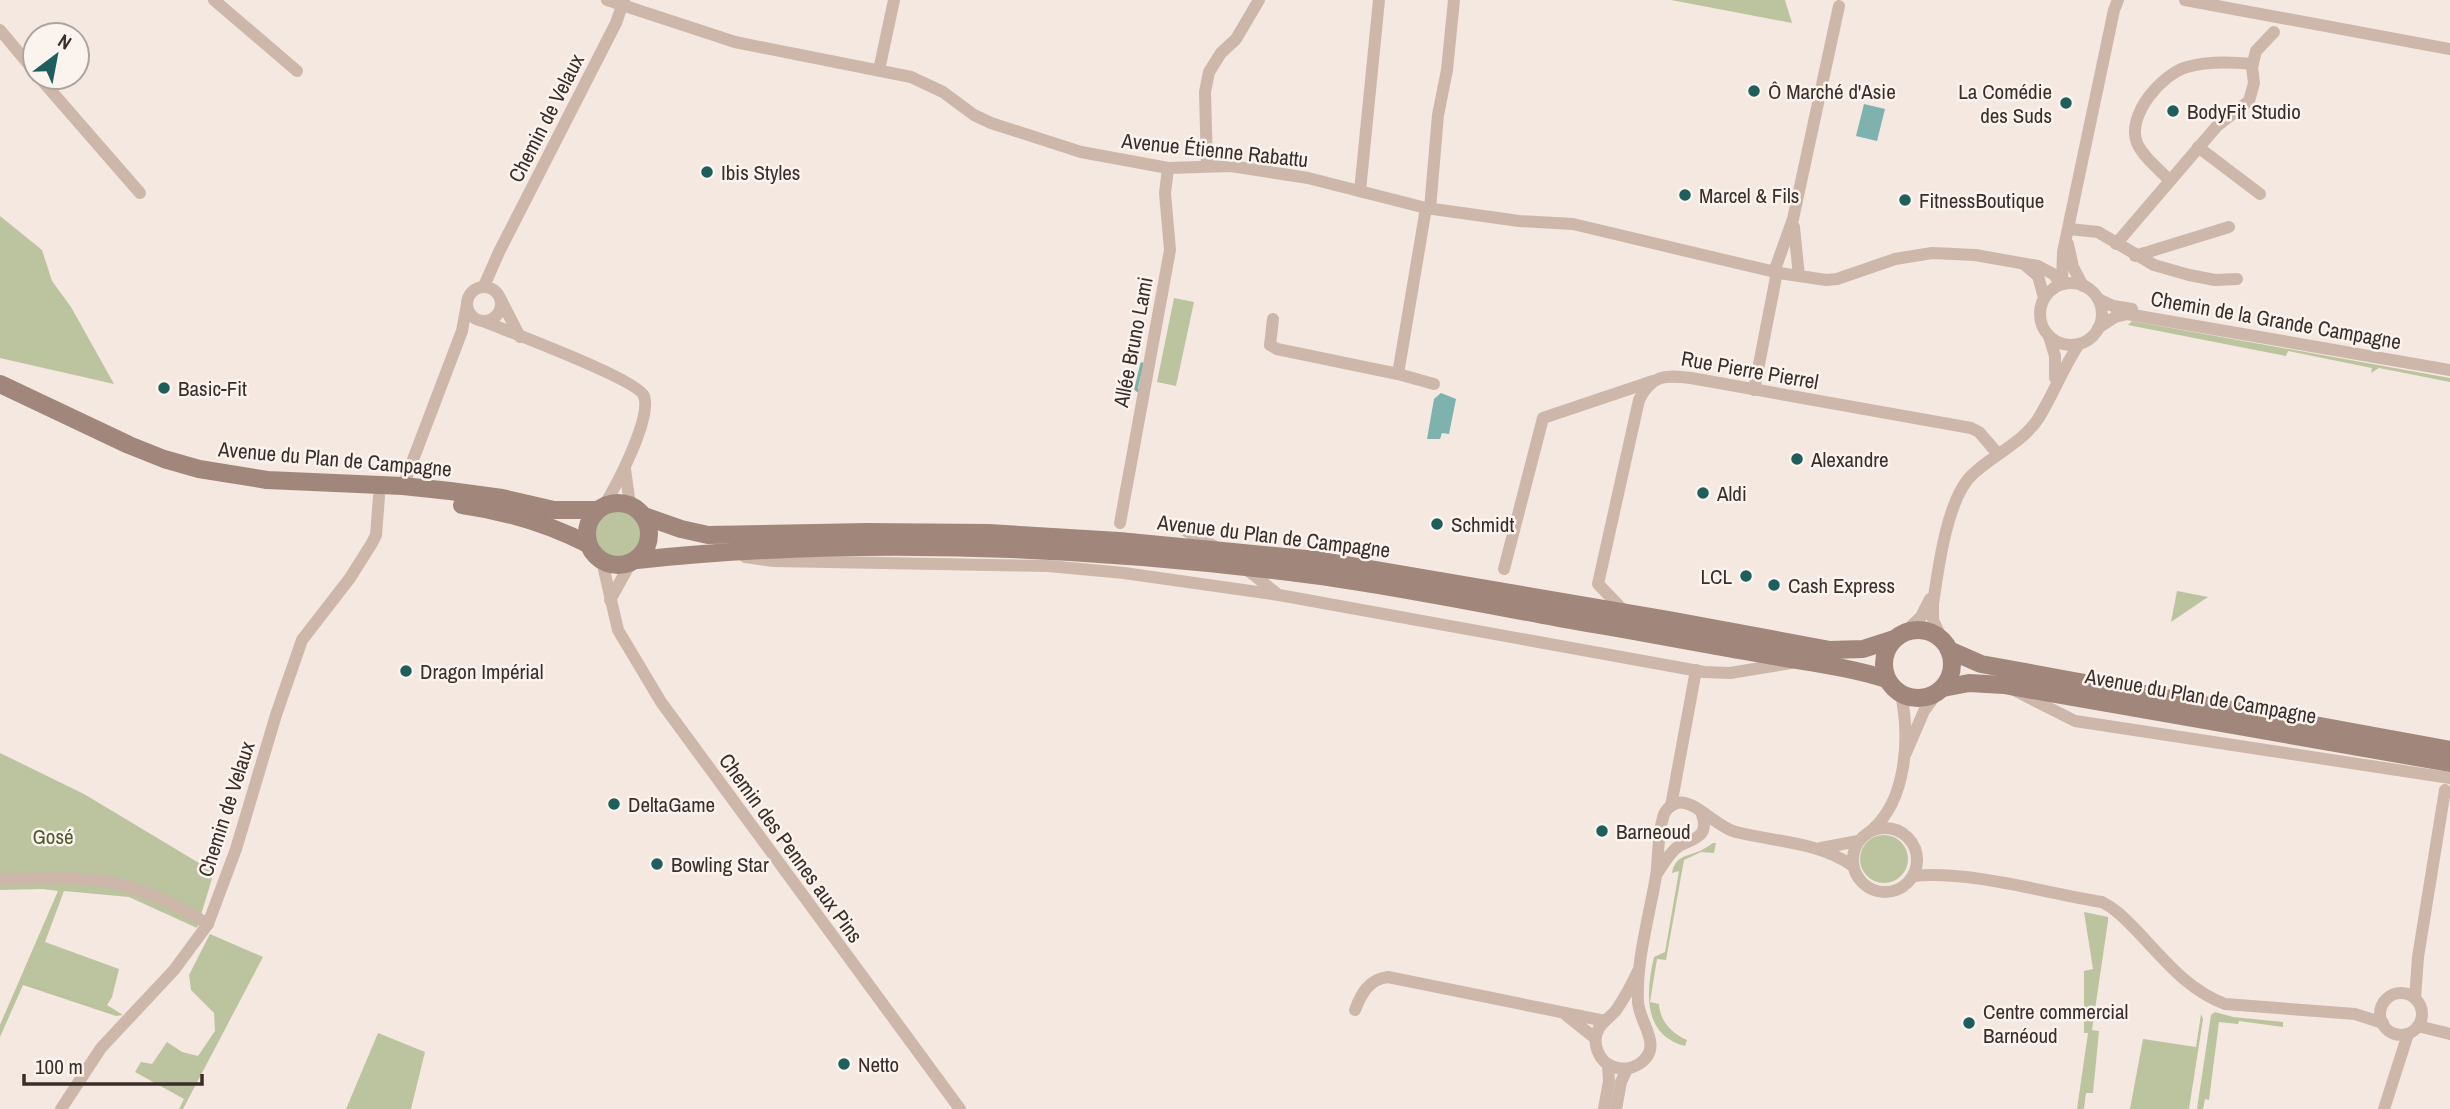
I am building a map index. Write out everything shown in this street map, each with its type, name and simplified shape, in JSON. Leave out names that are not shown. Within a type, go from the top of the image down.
[{"type":"main road","name":"Avenue du Plan de Campagne","points":[[0,384],[129,445],[199,469],[267,480],[403,486],[502,498],[554,510],[601,508]]},
{"type":"main road","name":"Avenue du Plan de Campagne","points":[[0,395],[110,447],[181,474],[266,490],[379,496],[494,510],[546,526],[589,544]]},
{"type":"main road","points":[[621,503],[637,511],[650,535],[648,545],[634,562],[621,566],[602,561],[594,555],[587,528],[591,518],[601,508],[621,503]]},
{"type":"main road","name":"Avenue du Plan de Campagne","points":[[637,511],[681,529],[708,535],[988,533],[1056,536],[1317,560],[1830,650],[1863,649],[1899,636]]},
{"type":"main road","name":"Avenue du Plan de Campagne","points":[[634,562],[712,552],[787,547],[993,547],[1126,555],[1243,566],[1331,578],[1886,678]]},
{"type":"main road","points":[[1921,630],[1936,634],[1946,644],[1952,665],[1948,681],[1940,690],[1919,699],[1901,694],[1886,678],[1883,662],[1888,646],[1899,636],[1921,630]]},
{"type":"main road","name":"Avenue du Plan de Campagne","points":[[1946,644],[1981,664],[2450,750]]},
{"type":"main road","name":"Avenue du Plan de Campagne","points":[[1940,690],[1969,683],[2004,685],[2450,763]]},
{"type":"street","points":[[214,0],[297,71]]},
{"type":"street","name":"Avenue Étienne Rabattu","points":[[607,0],[623,3],[735,42],[911,78],[930,85],[974,115],[1004,129],[1070,150],[1168,168],[1231,166],[1281,173],[1428,208],[1519,222],[1573,224],[1777,272],[1826,280],[1837,279],[1895,259],[1923,254],[1975,255],[2032,265]]},
{"type":"street","points":[[879,70],[894,0]]},
{"type":"street","points":[[1207,166],[1205,92],[1209,72],[1221,53],[1236,39],[1259,0]]},
{"type":"street","points":[[1360,191],[1379,0]]},
{"type":"street","points":[[1398,374],[1428,208],[1454,0]]},
{"type":"street","points":[[2062,284],[2063,252],[2118,0]]},
{"type":"street","points":[[2185,0],[2450,49]]},
{"type":"street","name":"Chemin de Velaux","points":[[494,292],[499,252],[594,67],[623,3]]},
{"type":"street","points":[[1754,390],[1773,284],[1794,219],[1839,6]]},
{"type":"street","points":[[0,30],[21,55]]},
{"type":"street","points":[[2116,244],[2217,126],[2251,99],[2253,64],[2258,48],[2274,32]]},
{"type":"street","points":[[2169,180],[2137,142],[2137,120],[2147,100],[2163,82],[2190,66],[2238,62],[2253,64]]},
{"type":"street","points":[[51,91],[140,193]]},
{"type":"street","points":[[2198,148],[2260,194]]},
{"type":"street","name":"Allée Bruno Lami","points":[[1120,523],[1170,250],[1166,194],[1168,168]]},
{"type":"street","points":[[1794,219],[1799,276]]},
{"type":"street","points":[[2135,256],[2229,227]]},
{"type":"street","points":[[2068,232],[2098,232],[2154,265],[2189,275],[2215,280],[2237,279]]},
{"type":"street","points":[[2032,265],[2056,254],[2068,232]]},
{"type":"street","points":[[2049,336],[2063,344],[2079,344],[2087,341],[2098,328],[2101,308],[2098,299],[2083,286],[2070,256],[2068,232]]},
{"type":"street","points":[[2032,265],[2053,274],[2062,284]]},
{"type":"street","points":[[2032,265],[2044,298]]},
{"type":"street","points":[[2053,388],[2056,356],[2041,322],[2041,306],[2044,298],[2062,284],[2083,286]]},
{"type":"street","points":[[403,486],[462,331],[467,299],[473,290],[494,292]]},
{"type":"street","points":[[462,331],[479,320],[497,315],[494,292]]},
{"type":"street","points":[[494,292],[520,337]]},
{"type":"street","name":"Chemin de la Grande Campagne","points":[[2098,299],[2117,307],[2225,323],[2450,364]]},
{"type":"street","points":[[467,304],[479,320],[606,372],[639,390],[644,396],[645,405],[633,449],[601,508]]},
{"type":"street","name":"Chemin de la Grande Campagne","points":[[2098,328],[2118,315],[2127,314],[2450,370]]},
{"type":"street","points":[[1273,319],[1269,339],[1270,345],[1277,349],[1434,384]]},
{"type":"street","points":[[1946,644],[1934,626],[1932,615],[1936,582],[1955,498],[1967,478],[2027,432],[2038,419],[2065,364],[2079,344]]},
{"type":"street","name":"Rue Pierre Pierrel","points":[[1625,612],[1598,584],[1639,400],[1654,381],[1671,375],[1971,428],[1979,432],[1997,454]]},
{"type":"street","points":[[1504,569],[1542,418],[1654,381]]},
{"type":"street","points":[[625,468],[637,511]]},
{"type":"street","name":"Chemin de Velaux","points":[[61,1109],[100,1048],[174,970],[208,924],[236,849],[276,715],[302,640],[350,578],[372,543],[376,535],[379,496]]},
{"type":"street","points":[[1184,530],[1222,551]]},
{"type":"street","points":[[712,552],[774,562],[1048,566],[1124,573],[1279,595],[1696,670],[1730,673],[1802,661]]},
{"type":"street","name":"Chemin des Pennes aux Pins","points":[[602,561],[618,630],[661,702],[960,1109]]},
{"type":"street","points":[[610,600],[634,562]]},
{"type":"street","points":[[1243,566],[1279,595]]},
{"type":"street","points":[[1899,636],[1924,612],[1936,582]]},
{"type":"street","points":[[1671,806],[1696,670]]},
{"type":"street","points":[[2004,685],[2075,721],[2448,784],[2418,957],[2415,998]]},
{"type":"street","points":[[1903,760],[1924,711],[1940,690]]},
{"type":"street","points":[[1817,848],[1858,841],[1883,820],[1896,796],[1903,760],[1905,715],[1901,694]]},
{"type":"street","points":[[1699,836],[1733,832],[1817,848],[1853,866],[1863,883],[1883,892],[1900,888],[1913,876],[1917,859],[1915,849],[1903,833],[1896,796]]},
{"type":"street","points":[[1608,1065],[1627,1069],[1639,1065],[1648,1053],[1651,1037],[1638,1006],[1638,971],[1666,810],[1685,802],[1692,804],[1702,814],[1733,832]]},
{"type":"street","points":[[1656,875],[1665,860],[1683,844],[1699,836],[1703,826],[1702,814]]},
{"type":"street","points":[[1662,823],[1666,836],[1683,844]]},
{"type":"street","points":[[1872,830],[1893,829],[1903,833]]},
{"type":"street","points":[[1853,866],[1854,849],[1858,841]]},
{"type":"street","points":[[1917,859],[1955,876],[2102,902],[2111,906],[2198,992],[2225,1004],[2355,1014],[2373,1010],[2403,989],[2418,957]]},
{"type":"street","points":[[1913,876],[1955,876]]},
{"type":"street","points":[[0,879],[70,878],[105,881],[149,894],[208,924]]},
{"type":"street","points":[[1595,1038],[1638,971]]},
{"type":"street","points":[[1355,1010],[1369,984],[1378,978],[1388,977],[1563,1013],[1608,1019],[1628,1014],[1643,1022]]},
{"type":"street","points":[[2389,1090],[2422,1009],[2415,998],[2406,993],[2395,993]]},
{"type":"street","points":[[2382,1005],[2381,1017],[2387,1027],[2394,1059],[2384,1109]]},
{"type":"street","points":[[1563,1013],[1595,1038],[1598,1052],[1608,1065],[1609,1082],[1604,1109]]},
{"type":"street","points":[[2355,1014],[2401,1035],[2416,1025],[2450,1032]]},
{"type":"street","points":[[1616,1109],[1621,1082],[1627,1069]]},
{"type":"green space","points":[[1671,0],[1785,0],[1792,23]]},
{"type":"green space","points":[[0,216],[42,250],[52,281],[71,307],[114,384],[0,358]]},
{"type":"green space","points":[[1174,298],[1194,302],[1176,386],[1157,382]]},
{"type":"green space","points":[[2132,321],[2450,378],[2450,382],[2379,368],[2371,373],[2372,368],[2288,351],[2286,356],[2128,325]]},
{"type":"green space","points":[[620,511],[638,518],[645,536],[638,554],[620,561],[602,554],[595,536],[602,518]]},
{"type":"green space","points":[[2177,591],[2208,597],[2171,622]]},
{"type":"green space","name":"Gosé","points":[[0,753],[84,794],[214,872],[197,928],[129,897],[64,891],[45,942],[119,969],[112,997],[107,1005],[123,1015],[116,1016],[23,985],[0,1037],[0,1025],[58,891],[0,890]]},
{"type":"green space","points":[[1884,835],[1901,842],[1908,859],[1901,876],[1884,883],[1867,876],[1860,859],[1867,842]]},
{"type":"green space","points":[[1716,843],[1714,853],[1701,852],[1684,860],[1666,960],[1657,959],[1650,1002],[1659,1004],[1667,1026],[1687,1040],[1685,1046],[1671,1040],[1654,1022],[1650,1010],[1649,984],[1654,957],[1665,952],[1679,871],[1672,873],[1675,864],[1681,858]]},
{"type":"green space","points":[[2084,912],[2108,917],[2108,921],[2092,1030],[2099,1031],[2093,1093],[2086,1093],[2084,1109],[2077,1109],[2088,1033],[2084,1033],[2084,971],[2093,969]]},
{"type":"green space","points":[[210,934],[263,957],[183,1109],[179,1109],[184,1099],[135,1072],[141,1062],[152,1064],[167,1042],[182,1052],[198,1056],[215,1031],[214,1013],[191,990],[189,975]]},
{"type":"green space","points":[[2215,1012],[2233,1017],[2283,1022],[2283,1027],[2239,1021],[2238,1024],[2219,1022],[2209,1100],[2205,1099],[2203,1109],[2197,1109],[2211,1015]]},
{"type":"green space","points":[[2201,1014],[2203,1019],[2189,1109],[2130,1109],[2143,1039],[2196,1047]]},
{"type":"green space","points":[[378,1033],[425,1052],[411,1109],[346,1109]]},
{"type":"water","points":[[1864,104],[1885,109],[1877,141],[1856,136]]},
{"type":"water","points":[[1441,393],[1456,399],[1449,434],[1442,433],[1440,439],[1427,439],[1434,399]]},
{"type":"waterway","points":[[1139,391],[1136,389],[1142,364]]},
{"type":"place","name":"Ô Marché d'Asie","points":[[1754,91]]},
{"type":"place","name":"La Comédie des Suds","points":[[2066,103]]},
{"type":"place","name":"BodyFit Studio","points":[[2173,111]]},
{"type":"place","name":"Ibis Styles","points":[[707,172]]},
{"type":"place","name":"Marcel & Fils","points":[[1685,195]]},
{"type":"place","name":"FitnessBoutique","points":[[1905,200]]},
{"type":"place","name":"Basic-Fit","points":[[164,388]]},
{"type":"place","name":"Alexandre","points":[[1797,459]]},
{"type":"place","name":"Aldi","points":[[1703,493]]},
{"type":"place","name":"Schmidt","points":[[1437,524]]},
{"type":"place","name":"LCL","points":[[1746,576]]},
{"type":"place","name":"Cash Express","points":[[1774,585]]},
{"type":"place","name":"Dragon Impérial","points":[[406,671]]},
{"type":"place","name":"DeltaGame","points":[[614,804]]},
{"type":"place","name":"Barneoud","points":[[1602,831]]},
{"type":"place","name":"Bowling Star","points":[[657,864]]},
{"type":"place","name":"Centre commercial Barnéoud","points":[[1969,1023]]},
{"type":"place","name":"Netto","points":[[844,1064]]}]
